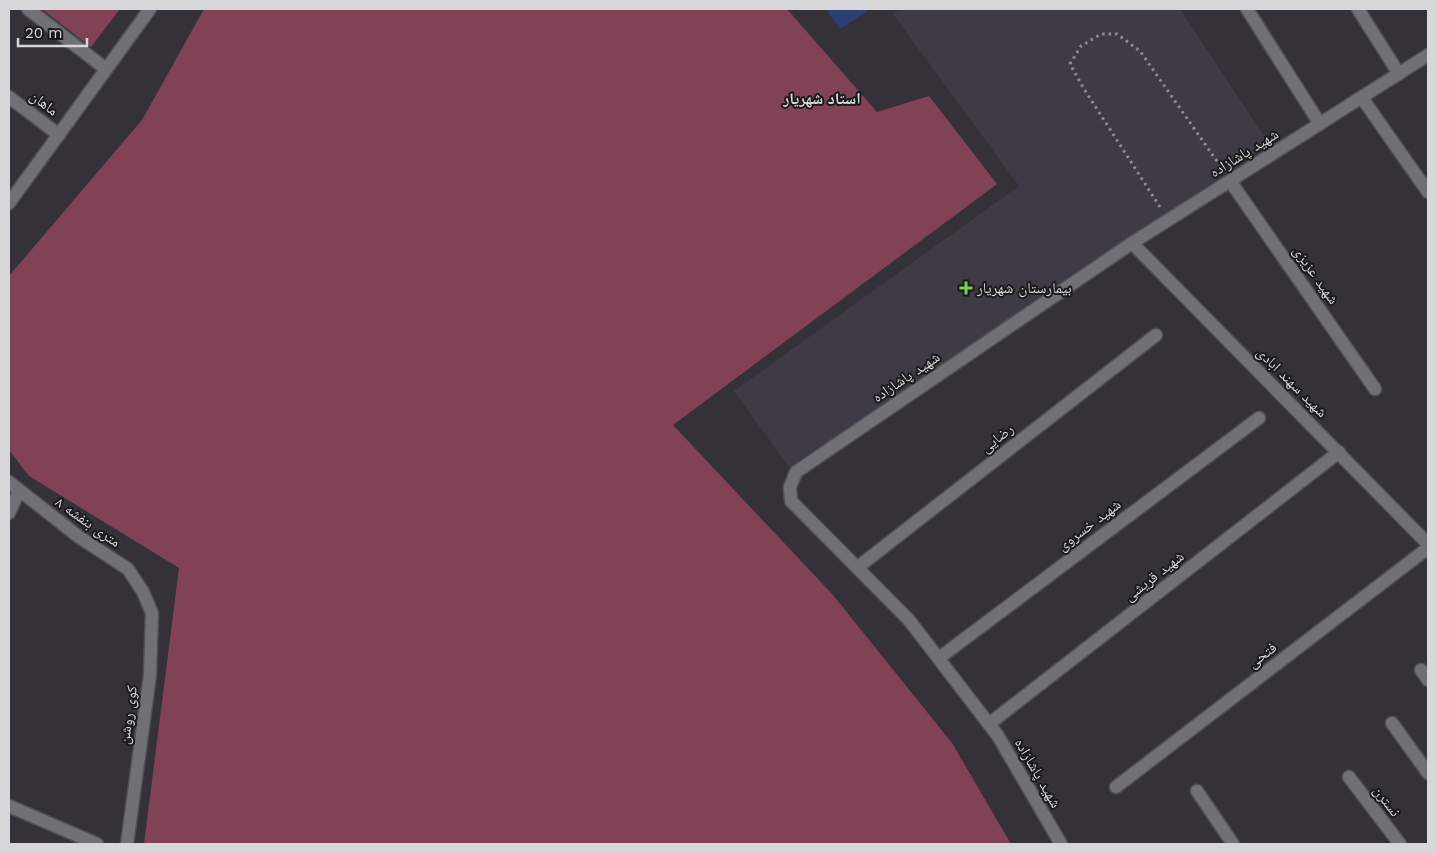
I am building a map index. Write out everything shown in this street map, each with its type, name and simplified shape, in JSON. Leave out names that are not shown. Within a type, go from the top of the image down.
[{"type":"street","points":[[28,9],[106,69]]},
{"type":"street","points":[[9,203],[150,9]]},
{"type":"street","points":[[1247,9],[1320,124]]},
{"type":"street","points":[[1358,9],[1400,74]]},
{"type":"street","name":"شهید پاشازاده","points":[[1061,844],[998,736],[939,658],[909,620],[791,501],[790,487],[796,472],[1132,243],[1428,56]]},
{"type":"street","name":"ماهان","points":[[9,97],[59,134]]},
{"type":"street","points":[[1362,98],[1428,192]]},
{"type":"street","name":"شهید عزیزی","points":[[1230,181],[1374,389]]},
{"type":"street","name":"شهید سهند ابادی","points":[[1132,243],[1428,544]]},
{"type":"street","name":"رضایی","points":[[858,567],[1156,335]]},
{"type":"street","name":"شهید خسروی","points":[[939,658],[1259,418]]},
{"type":"street","name":"شهید قریشی","points":[[989,724],[1338,452]]},
{"type":"street","name":"۸ متری بنفشه","points":[[9,482],[79,537],[128,569],[143,592]]},
{"type":"street","points":[[9,513],[19,491]]},
{"type":"street","name":"فتحی","points":[[1116,788],[1428,548]]},
{"type":"street","name":"کوی روشن","points":[[127,844],[150,675],[152,613],[143,592]]},
{"type":"street","points":[[1392,723],[1428,773]]},
{"type":"street","name":"نسترن","points":[[1349,777],[1400,844]]},
{"type":"street","points":[[1197,791],[1232,844]]},
{"type":"street","points":[[9,806],[97,844]]},
{"type":"path","points":[[1168,220],[1070,64],[1081,46],[1101,34],[1117,34],[1140,51],[1230,181]]},
{"type":"shaded area","points":[[42,9],[120,9],[91,47]]},
{"type":"shaded area","points":[[204,9],[787,9],[877,112],[929,96],[997,184],[673,425],[833,595],[952,743],[1011,844],[144,844],[179,568],[29,476],[9,450],[9,276],[142,120]]},
{"type":"shaded area","name":"بیمارستان شهریار","points":[[900,9],[1180,9],[1269,144],[789,467],[734,391],[1019,186],[893,14]]},
{"type":"building","points":[[826,9],[870,9],[840,29]]},
{"type":"place","name":"بیمارستان شهریار","points":[[966,288]]},
{"type":"district","name":"استاد شهریار","points":[[822,98]]}]
